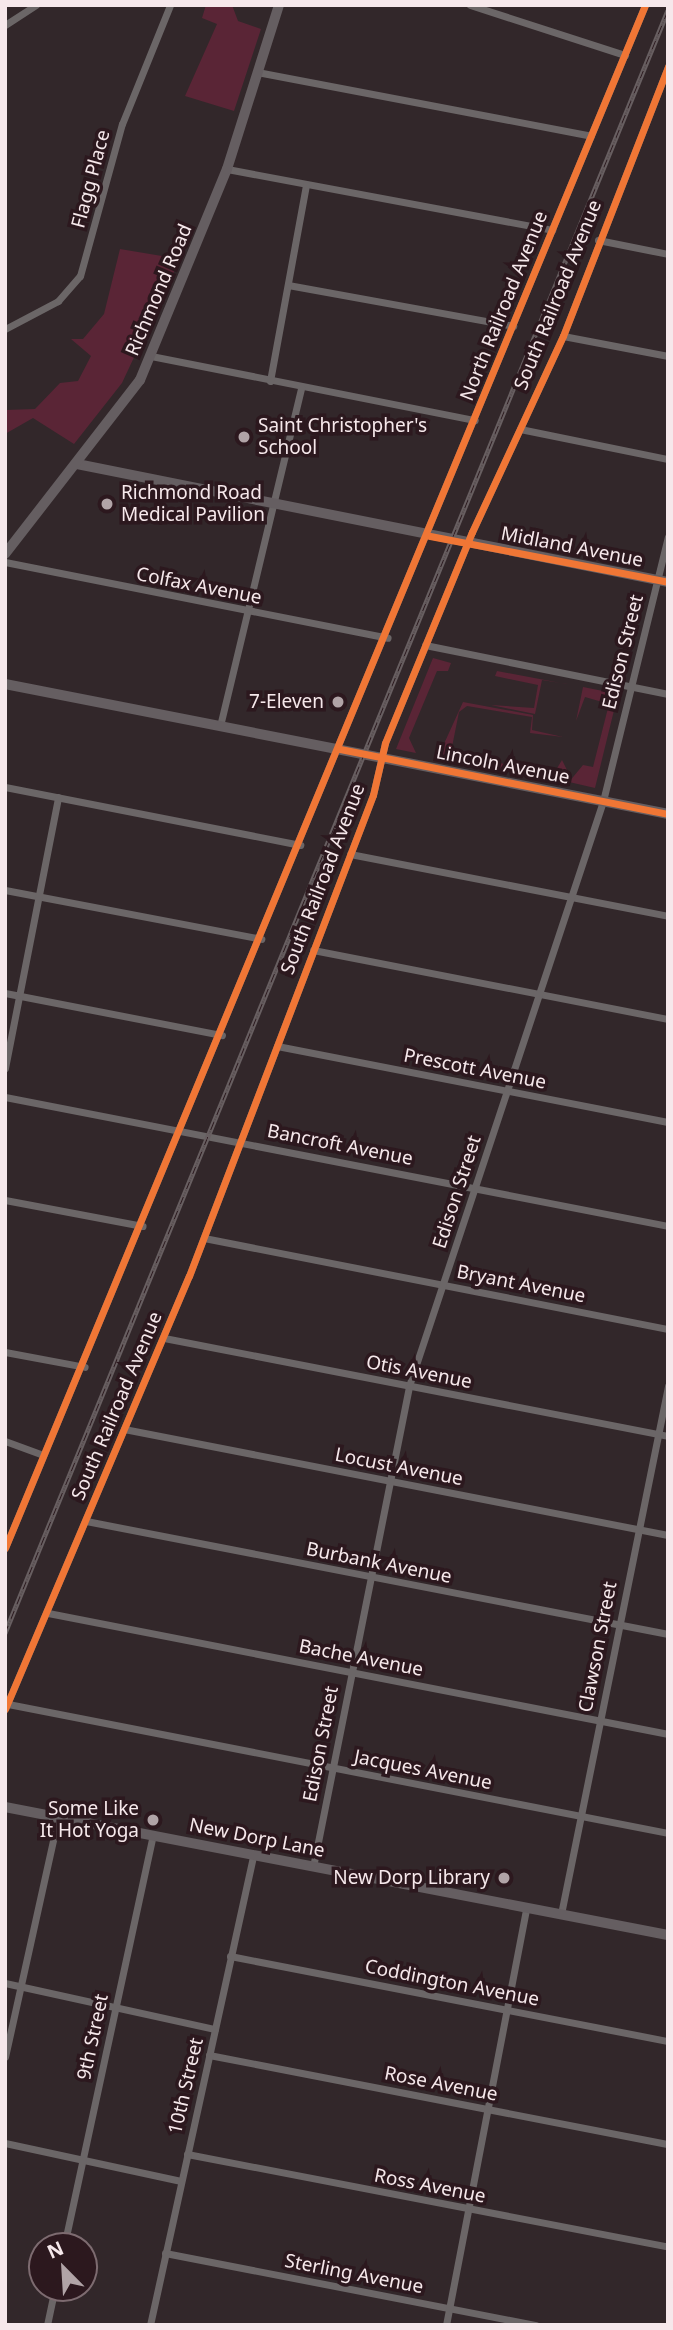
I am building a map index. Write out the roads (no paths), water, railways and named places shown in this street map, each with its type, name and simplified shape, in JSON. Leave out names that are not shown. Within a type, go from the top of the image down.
[{"type":"street","points":[[5,25],[36,5]]},
{"type":"street","name":"Flagg Place","points":[[5,329],[58,301],[80,276],[122,124],[170,5]]},
{"type":"street","name":"Richmond Road","points":[[5,554],[133,391],[151,356],[227,169],[279,5]]},
{"type":"street","points":[[470,5],[625,55]]},
{"type":"street","name":"North Railroad Avenue","points":[[5,1548],[43,1455],[85,1367],[300,845],[343,750],[645,5]]},
{"type":"street","name":"South Railroad Avenue","points":[[7,1706],[204,1238],[237,1141],[277,1046],[350,854],[378,756],[467,543],[563,336],[598,240],[668,66]]},
{"type":"street","points":[[257,72],[591,136]]},
{"type":"street","points":[[227,169],[552,230]]},
{"type":"street","points":[[270,382],[306,185]]},
{"type":"street","points":[[598,240],[668,254]]},
{"type":"street","points":[[288,285],[513,326]]},
{"type":"street","points":[[563,336],[668,356]]},
{"type":"street","points":[[151,356],[270,382],[475,420]]},
{"type":"street","points":[[220,726],[302,388]]},
{"type":"street","points":[[520,429],[668,459]]},
{"type":"street","name":"Midland Avenue","points":[[77,464],[662,581]]},
{"type":"street","name":"Edison Street","points":[[313,1867],[409,1386],[603,801],[631,686],[662,581],[668,537]]},
{"type":"street","name":"Colfax Avenue","points":[[5,562],[388,638]]},
{"type":"street","points":[[425,645],[668,694]]},
{"type":"street","name":"Lincoln Avenue","points":[[5,684],[668,814]]},
{"type":"street","points":[[5,787],[300,845]]},
{"type":"street","points":[[5,1068],[58,797]]},
{"type":"street","points":[[350,854],[668,916]]},
{"type":"street","points":[[5,890],[261,939]]},
{"type":"street","points":[[313,950],[668,1019]]},
{"type":"street","points":[[5,993],[222,1035]]},
{"type":"street","name":"Prescott Avenue","points":[[277,1046],[668,1122]]},
{"type":"street","name":"Bancroft Avenue","points":[[5,1097],[668,1226]]},
{"type":"street","points":[[5,1200],[143,1226]]},
{"type":"street","name":"Bryant Avenue","points":[[204,1238],[668,1329]]},
{"type":"street","name":"Otis Avenue","points":[[164,1338],[668,1436]]},
{"type":"street","points":[[5,1352],[85,1367]]},
{"type":"street","name":"Clawson Street","points":[[561,1914],[655,1434],[668,1386]]},
{"type":"street","name":"Locust Avenue","points":[[124,1429],[668,1535]]},
{"type":"street","points":[[5,1441],[43,1455]]},
{"type":"street","name":"Burbank Avenue","points":[[86,1521],[668,1634]]},
{"type":"street","name":"Bache Avenue","points":[[48,1612],[668,1734]]},
{"type":"street","name":"Jacques Avenue","points":[[7,1706],[668,1833]]},
{"type":"street","name":"New Dorp Lane","points":[[5,1807],[668,1935]]},
{"type":"street","points":[[5,2057],[58,1817]]},
{"type":"street","name":"9th Street","points":[[67,2232],[153,1836]]},
{"type":"street","name":"10th Street","points":[[150,2325],[253,1855]]},
{"type":"street","points":[[446,2325],[526,1908]]},
{"type":"street","name":"Coddington Avenue","points":[[230,1956],[668,2041]]},
{"type":"street","points":[[5,1983],[215,2029]]},
{"type":"street","name":"Rose Avenue","points":[[209,2055],[668,2144]]},
{"type":"street","points":[[5,2143],[181,2180]]},
{"type":"street","name":"Ross Avenue","points":[[187,2154],[668,2248]]},
{"type":"street","name":"Sterling Avenue","points":[[165,2253],[536,2325]]},
{"type":"street","points":[[47,2325],[52,2302]]},
{"type":"railway","points":[[5,1633],[668,10]]},
{"type":"place","name":"Saint Christopher's School","points":[[244,437]]},
{"type":"place","name":"Richmond Road Medical Pavilion","points":[[107,504]]},
{"type":"place","name":"7-Eleven","points":[[338,702]]},
{"type":"place","name":"Some Like It Hot Yoga","points":[[153,1820]]},
{"type":"place","name":"New Dorp Library","points":[[504,1878]]}]
